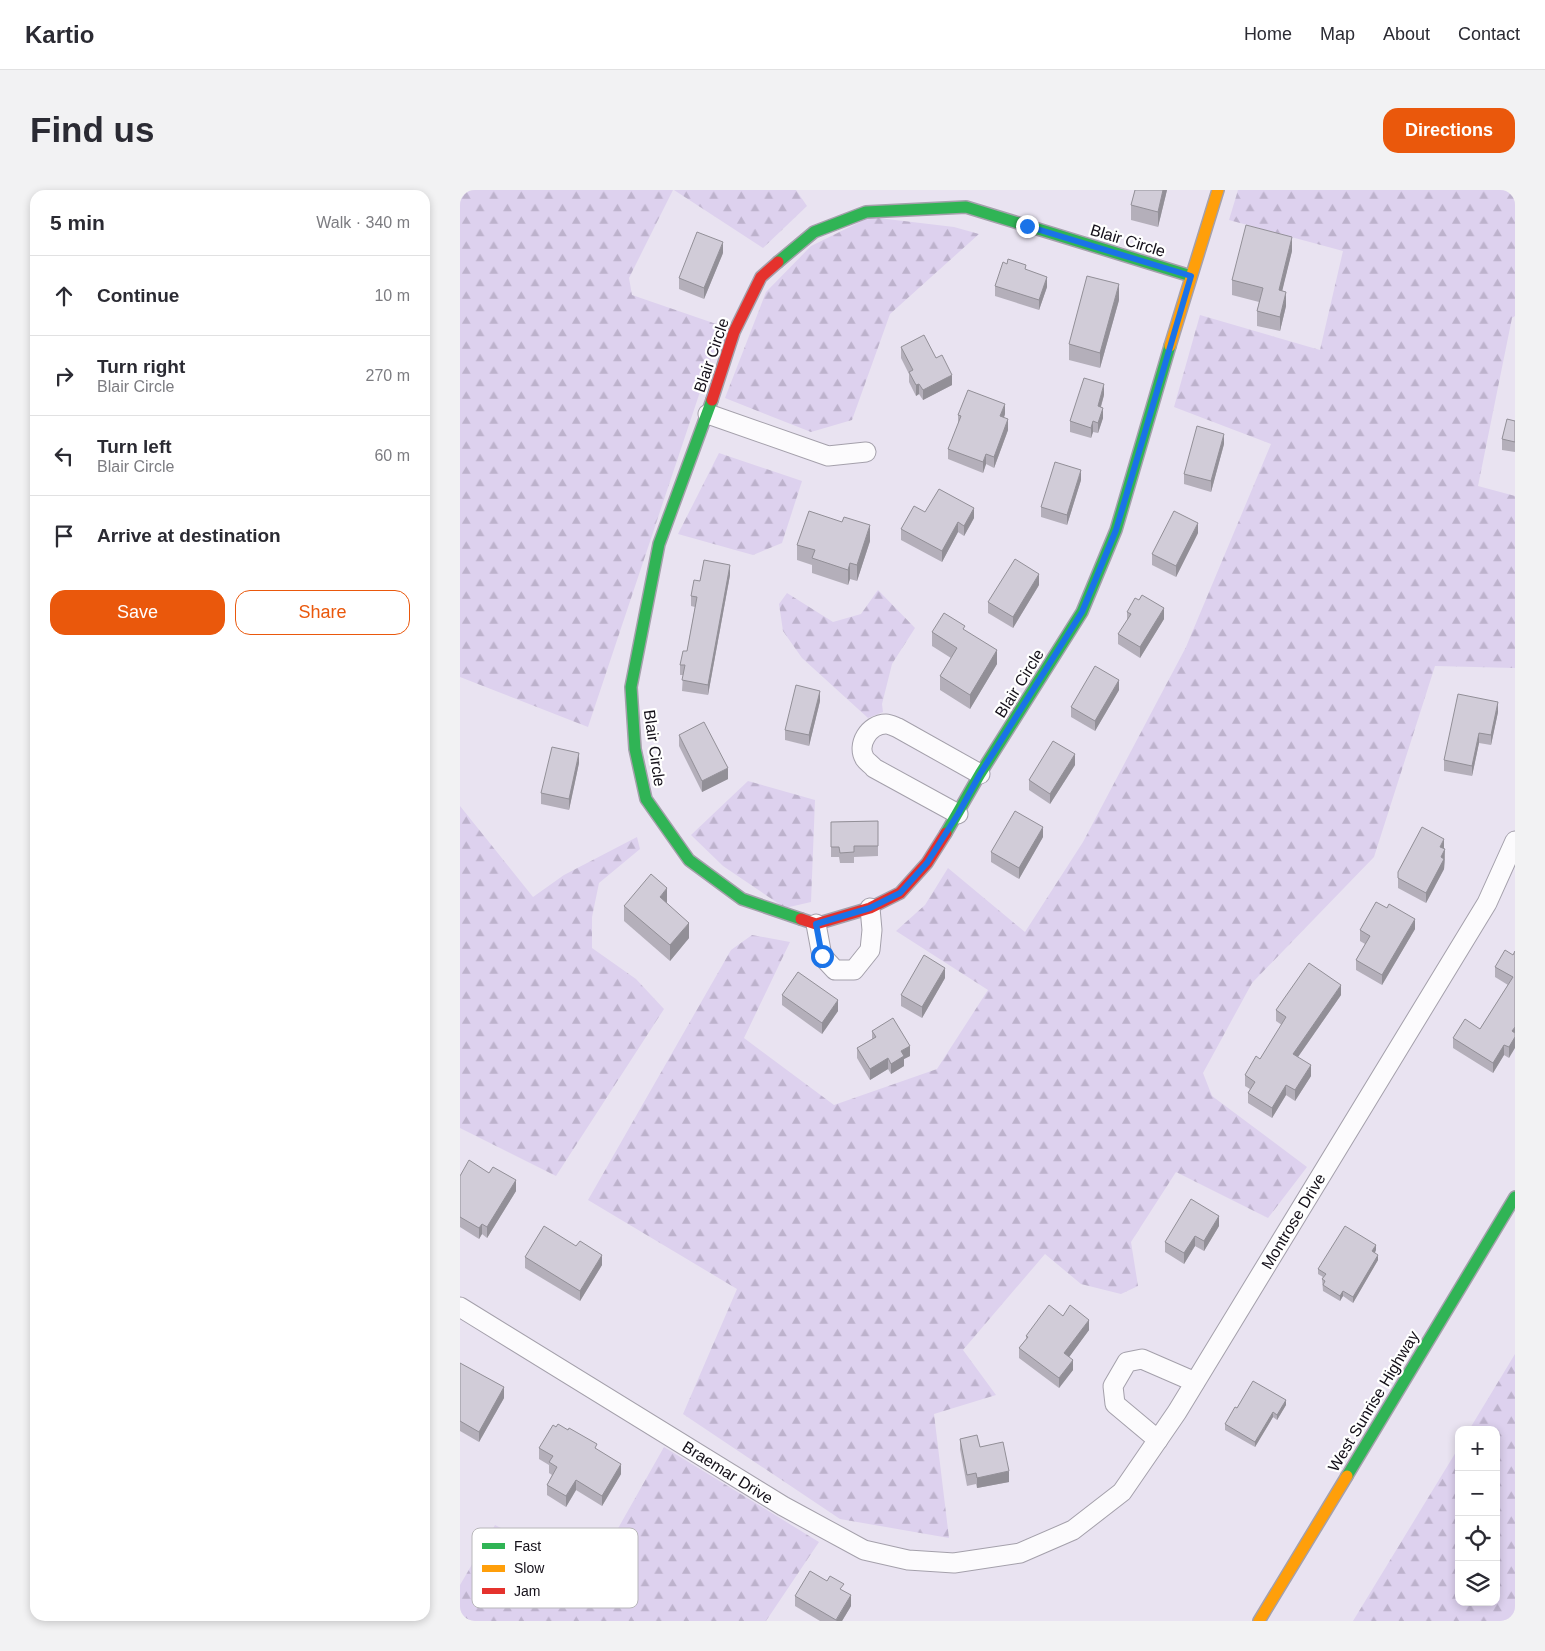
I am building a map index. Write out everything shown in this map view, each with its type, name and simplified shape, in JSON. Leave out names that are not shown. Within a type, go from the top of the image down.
[{"type":"street","name":"Blair Circle","points":[[1191,276],[968,198],[866,212],[814,232],[761,278],[734,332],[708,414],[659,544],[631,687],[635,749],[646,799],[689,860],[742,899],[816,924],[870,908],[900,893],[927,863],[1086,603],[1116,530],[1218,190]]},
{"type":"street","points":[[708,414],[828,456],[866,452]]},
{"type":"street","points":[[958,814],[874,768],[865,760],[862,748],[865,736],[874,727],[886,724],[898,728],[980,774]]},
{"type":"street","name":"Montrose Drive","points":[[1020,1553],[1073,1530],[1122,1492],[1195,1382],[1487,903],[1515,841]]},
{"type":"street","points":[[816,924],[822,956],[835,970],[854,970],[870,950],[872,930],[870,908]]},
{"type":"street","name":"West Sunrise Highway","points":[[1259,1621],[1515,1197]]},
{"type":"street","name":"Braemar Drive","points":[[460,1307],[784,1506],[864,1550],[908,1560],[954,1563],[1020,1553]]},
{"type":"street","points":[[1158,1440],[1115,1404],[1113,1386],[1126,1362],[1142,1359],[1195,1382]]},
{"type":"green space","points":[[460,190],[673,190],[629,278],[632,295],[722,326],[588,727],[460,677]]},
{"type":"green space","points":[[674,190],[796,190],[807,206],[763,248]]},
{"type":"green space","points":[[1238,190],[1515,190],[1515,316],[1512,318],[1478,486],[1515,496],[1515,668],[1435,666],[1374,857],[1252,983],[1203,1073],[1212,1096],[1307,1167],[1268,1218],[1176,1172],[1131,1242],[1138,1286],[1121,1294],[1081,1284],[1045,1254],[963,1350],[996,1395],[934,1414],[949,1538],[840,1519],[683,1414],[737,1289],[588,1200],[731,950],[752,935],[790,942],[744,1038],[834,1105],[937,1069],[988,990],[896,931],[925,905],[948,868],[1025,932],[1083,842],[1186,647],[1271,444],[1174,407],[1200,315],[1320,350],[1343,251],[1229,220]]},
{"type":"green space","points":[[870,217],[954,227],[979,234],[890,314],[852,420],[811,432],[725,398],[766,292],[811,246]]},
{"type":"green space","points":[[719,453],[802,481],[782,543],[753,555],[678,534]]},
{"type":"green space","points":[[878,590],[915,628],[892,664],[882,704],[883,712],[868,718],[802,658],[783,631],[779,604],[787,593],[833,622],[861,614]]},
{"type":"green space","points":[[748,781],[815,800],[811,902],[785,908],[723,866],[691,835]]},
{"type":"green space","points":[[460,806],[533,897],[564,875],[637,837],[640,849],[599,883],[592,917],[592,948],[636,979],[664,1009],[556,1176],[460,1128]]},
{"type":"green space","points":[[1515,1354],[1515,1621],[1353,1621],[1455,1454],[1455,1606],[1500,1606],[1500,1426],[1471,1426]]},
{"type":"green space","points":[[664,1447],[819,1542],[766,1621],[460,1621],[460,1585],[472,1564],[472,1608],[638,1608],[638,1528],[618,1528]]},
{"type":"building","points":[[1135,190],[1163,190],[1158,212],[1131,205]]},
{"type":"building","points":[[1246,225],[1292,237],[1279,290],[1286,292],[1280,317],[1257,311],[1263,288],[1232,280]]},
{"type":"building","points":[[697,232],[723,242],[704,288],[679,278]]},
{"type":"building","points":[[1008,259],[1026,265],[1025,269],[1047,277],[1039,300],[995,286],[1003,262],[1007,264]]},
{"type":"building","points":[[1087,276],[1119,284],[1100,353],[1069,344]]},
{"type":"building","points":[[924,335],[936,358],[942,355],[952,375],[923,390],[919,384],[916,385],[909,372],[913,370],[901,347]]},
{"type":"building","points":[[1084,378],[1104,384],[1098,406],[1103,408],[1098,423],[1093,421],[1091,428],[1070,421]]},
{"type":"building","points":[[968,390],[1005,404],[1000,416],[1008,419],[994,457],[986,454],[983,462],[948,449],[961,416],[958,415]]},
{"type":"building","points":[[1507,419],[1515,421],[1515,442],[1502,439]]},
{"type":"building","points":[[1197,426],[1224,434],[1211,481],[1184,474]]},
{"type":"building","points":[[1055,462],[1081,470],[1067,515],[1041,507]]},
{"type":"building","points":[[939,489],[974,508],[964,526],[958,522],[942,551],[901,529],[914,506],[925,512]]},
{"type":"building","points":[[809,511],[842,522],[844,517],[870,525],[857,565],[850,563],[848,570],[812,558],[815,550],[797,545]]},
{"type":"building","points":[[1174,511],[1198,523],[1176,566],[1152,554]]},
{"type":"building","points":[[1015,559],[1039,574],[1013,617],[988,602]]},
{"type":"building","points":[[704,560],[730,565],[708,685],[682,680],[685,665],[680,665],[683,651],[687,651],[697,597],[691,596],[694,580],[700,581]]},
{"type":"building","points":[[1142,595],[1164,608],[1140,647],[1118,634],[1131,614],[1127,612],[1135,598],[1139,600]]},
{"type":"building","points":[[944,613],[965,626],[963,629],[997,650],[970,695],[940,676],[957,648],[932,632]]},
{"type":"building","points":[[1095,666],[1119,680],[1095,721],[1071,707]]},
{"type":"building","points":[[796,685],[820,691],[809,735],[785,730]]},
{"type":"building","points":[[1458,694],[1498,702],[1491,735],[1479,733],[1472,766],[1444,760]]},
{"type":"building","points":[[704,722],[728,768],[702,781],[679,735]]},
{"type":"building","points":[[1053,741],[1075,754],[1050,794],[1029,780]]},
{"type":"building","points":[[552,747],[579,753],[569,799],[541,793]]},
{"type":"building","points":[[1015,811],[1043,827],[1019,868],[991,852]]},
{"type":"building","points":[[878,821],[878,846],[854,846],[854,852],[840,853],[839,847],[831,847],[831,822]]},
{"type":"building","points":[[1422,827],[1444,839],[1440,847],[1445,849],[1441,857],[1444,859],[1426,893],[1398,878],[1398,872]]},
{"type":"building","points":[[651,874],[667,888],[660,897],[689,923],[670,945],[624,906]]},
{"type":"building","points":[[1376,902],[1387,908],[1389,904],[1415,919],[1382,975],[1356,960],[1370,936],[1360,930]]},
{"type":"building","points":[[1505,950],[1513,955],[1515,951],[1515,1027],[1512,1031],[1515,1033],[1515,1037],[1509,1047],[1504,1045],[1493,1063],[1453,1038],[1465,1019],[1480,1029],[1513,977],[1495,967]]},
{"type":"building","points":[[924,955],[945,968],[922,1007],[901,995]]},
{"type":"building","points":[[1309,963],[1341,985],[1293,1054],[1311,1065],[1295,1090],[1286,1085],[1272,1108],[1248,1093],[1255,1082],[1245,1075],[1256,1056],[1260,1059],[1286,1017],[1276,1010]]},
{"type":"building","points":[[798,972],[838,1000],[822,1023],[782,995]]},
{"type":"building","points":[[893,1018],[910,1046],[901,1051],[904,1056],[891,1064],[888,1058],[870,1069],[857,1048],[876,1037],[872,1031]]},
{"type":"building","points":[[469,1160],[489,1173],[493,1167],[516,1180],[487,1227],[482,1224],[479,1228],[460,1217],[460,1176]]},
{"type":"building","points":[[1191,1199],[1219,1216],[1204,1241],[1195,1236],[1184,1253],[1165,1242]]},
{"type":"building","points":[[544,1226],[576,1246],[580,1241],[602,1255],[580,1291],[525,1257]]},
{"type":"building","points":[[1345,1226],[1376,1245],[1372,1251],[1378,1255],[1353,1297],[1343,1291],[1340,1296],[1323,1285],[1325,1281],[1322,1279],[1326,1274],[1318,1269]]},
{"type":"building","points":[[1049,1305],[1063,1316],[1070,1305],[1089,1320],[1064,1353],[1073,1360],[1059,1378],[1019,1348]]},
{"type":"building","points":[[460,1363],[504,1387],[479,1432],[460,1421]]},
{"type":"building","points":[[1253,1381],[1286,1400],[1277,1415],[1273,1412],[1255,1442],[1225,1424]]},
{"type":"building","points":[[558,1424],[597,1444],[595,1448],[621,1464],[602,1496],[576,1480],[566,1496],[547,1485],[557,1467],[549,1462],[553,1456],[539,1448],[553,1425],[556,1427]]},
{"type":"building","points":[[977,1435],[980,1447],[1003,1442],[1009,1471],[977,1478],[976,1473],[967,1475],[960,1439]]},
{"type":"building","points":[[810,1571],[827,1581],[830,1576],[844,1584],[840,1589],[851,1595],[836,1620],[795,1596]]},
{"type":"traffic: fast","points":[[778,262],[814,232],[866,212],[966,207],[1191,276]]},
{"type":"traffic: fast","points":[[946,833],[980,774],[1082,612],[1116,530],[1170,346]]},
{"type":"traffic: fast","points":[[712,400],[659,544],[631,687],[635,749],[646,799],[689,860],[742,899],[801,919]]},
{"type":"traffic: fast","points":[[1347,1476],[1515,1197]]},
{"type":"traffic: slow","points":[[1170,346],[1218,190]]},
{"type":"traffic: slow","points":[[1259,1621],[1347,1476]]},
{"type":"traffic: jam","points":[[712,400],[734,332],[761,277],[778,262]]},
{"type":"traffic: jam","points":[[801,919],[816,924],[870,908],[900,893],[927,863],[946,833]]},
{"type":"route","points":[[822,956],[816,924],[870,908],[900,893],[927,863],[958,814],[980,774],[1082,612],[1116,530],[1191,276],[1027,226]]}]
